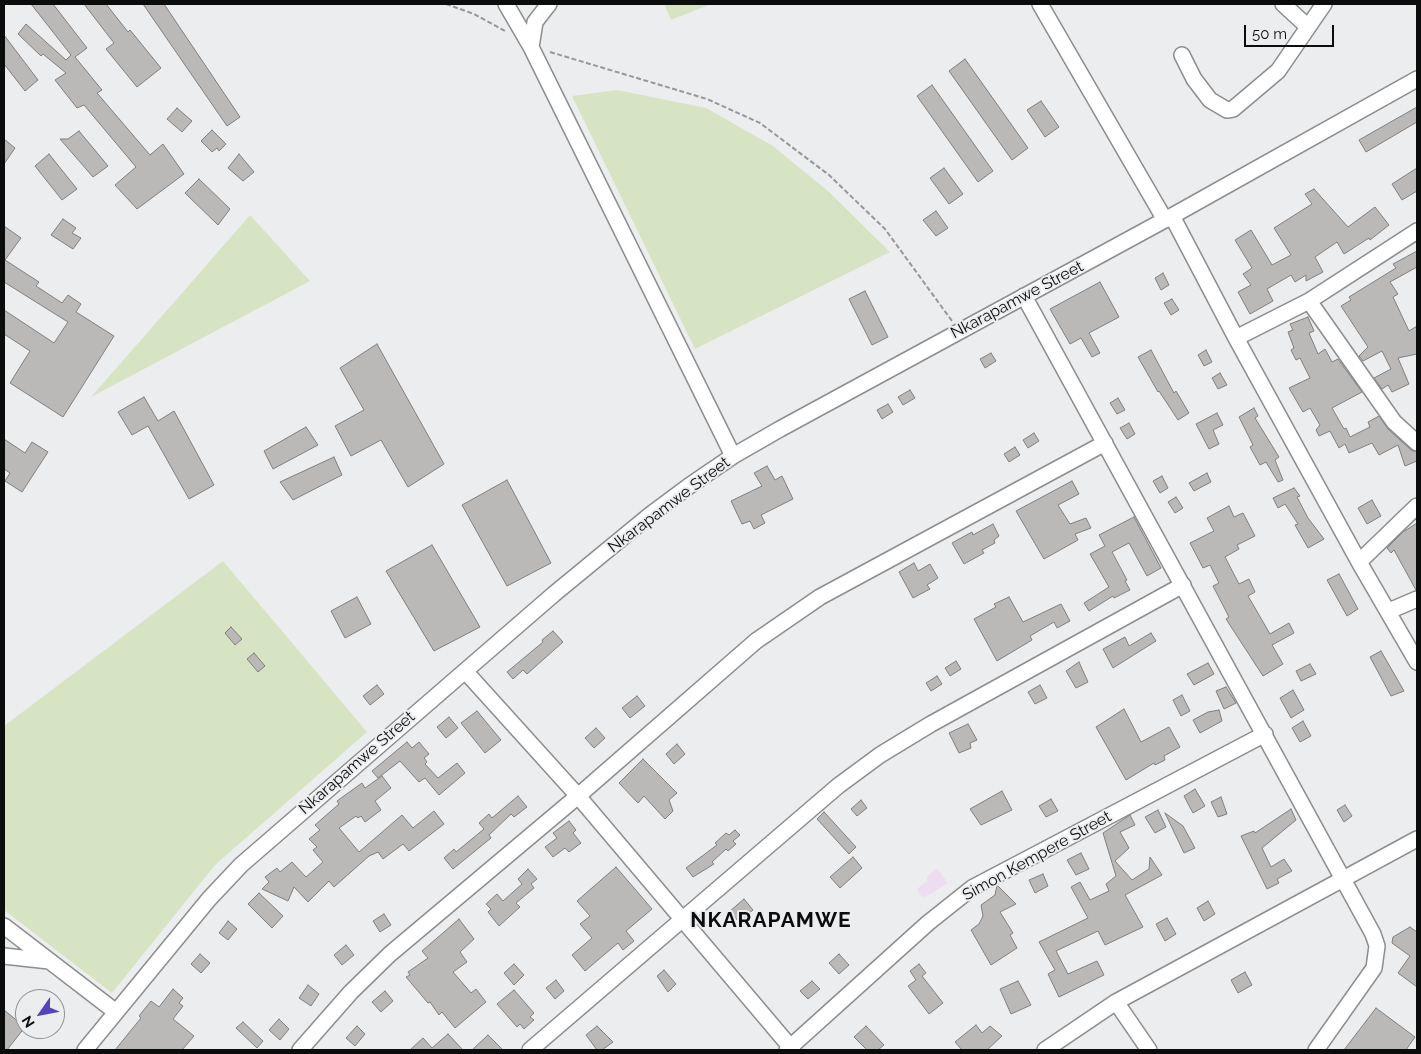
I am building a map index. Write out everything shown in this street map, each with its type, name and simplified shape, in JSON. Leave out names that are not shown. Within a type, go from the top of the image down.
[{"type":"street","points":[[506,4],[530,47],[733,456]]},
{"type":"street","points":[[530,47],[535,22],[549,4]]},
{"type":"street","points":[[1040,4],[1169,218],[1359,562],[1417,662]]},
{"type":"street","points":[[1283,4],[1308,27]]},
{"type":"street","points":[[1182,56],[1194,79],[1210,100],[1228,110],[1234,109],[1278,71],[1324,4]]},
{"type":"street","name":"Nkarapamwe Street","points":[[85,1050],[209,899],[241,865],[465,671],[650,515],[733,456],[1169,218],[1417,79]]},
{"type":"street","points":[[1236,338],[1309,300],[1417,231]]},
{"type":"street","points":[[1024,296],[1373,934],[1377,956],[1369,977],[1316,1050]]},
{"type":"street","points":[[1309,300],[1394,422],[1417,443]]},
{"type":"street","points":[[300,1050],[351,992],[390,954],[578,796],[756,641],[812,602],[1105,443]]},
{"type":"street","points":[[1359,562],[1417,506]]},
{"type":"street","points":[[530,1050],[838,786],[880,755],[931,724],[1183,585]]},
{"type":"street","points":[[1389,611],[1417,599]]},
{"type":"street","points":[[465,671],[578,796],[790,1049]]},
{"type":"street","name":"Simon Kempere Street","points":[[790,1049],[928,923],[972,888],[1265,734]]},
{"type":"street","points":[[1045,1050],[1116,1002],[1343,877],[1417,840]]},
{"type":"street","points":[[4,926],[116,1012]]},
{"type":"street","points":[[4,956],[49,961]]},
{"type":"street","points":[[1116,1002],[1149,1050]]},
{"type":"path","points":[[446,4],[474,14],[512,35]]},
{"type":"path","points":[[530,47],[707,99],[760,123],[829,175],[885,229],[960,331]]},
{"type":"shaded area","points":[[937,868],[948,883],[925,897],[920,895],[917,889],[927,881],[927,877]]},
{"type":"green space","points":[[664,4],[711,4],[671,20]]},
{"type":"green space","points":[[617,90],[706,108],[773,146],[829,192],[890,252],[695,349],[572,96]]},
{"type":"green space","points":[[250,215],[310,281],[91,397],[183,292]]},
{"type":"green space","points":[[223,561],[367,732],[215,865],[112,993],[4,910],[4,726]]},
{"type":"building","points":[[31,4],[53,4],[87,48],[75,57],[102,90],[97,93],[150,155],[163,144],[184,174],[137,209],[115,185],[136,167],[84,105],[77,108],[55,80],[66,73],[43,54],[41,56],[18,34],[26,24],[66,60],[71,55]]},
{"type":"building","points":[[84,4],[106,4],[128,32],[130,30],[161,68],[137,87],[106,49],[114,43]]},
{"type":"building","points":[[143,4],[164,4],[240,117],[227,126]]},
{"type":"building","points":[[4,35],[38,80],[25,91],[4,64]]},
{"type":"building","points":[[965,59],[1028,148],[1012,160],[949,71]]},
{"type":"building","points":[[932,85],[993,171],[978,182],[917,96]]},
{"type":"building","points":[[1041,101],[1059,127],[1045,137],[1027,110]]},
{"type":"building","points":[[1417,107],[1417,122],[1366,152],[1359,140]]},
{"type":"building","points":[[177,108],[192,121],[182,132],[167,119]]},
{"type":"building","points":[[212,130],[226,144],[219,151],[217,148],[212,152],[201,141]]},
{"type":"building","points":[[79,131],[108,166],[93,177],[60,139],[68,139]]},
{"type":"building","points":[[4,139],[15,148],[4,164]]},
{"type":"building","points":[[49,154],[77,189],[62,200],[35,166]]},
{"type":"building","points":[[239,154],[254,172],[243,181],[228,168]]},
{"type":"building","points":[[944,168],[963,194],[949,204],[930,178]]},
{"type":"building","points":[[1417,168],[1417,191],[1402,200],[1392,184]]},
{"type":"building","points":[[199,179],[230,209],[218,225],[185,193]]},
{"type":"building","points":[[1314,189],[1348,227],[1375,207],[1389,225],[1370,240],[1369,238],[1344,254],[1337,242],[1315,257],[1323,272],[1306,281],[1306,275],[1295,282],[1291,275],[1267,289],[1273,301],[1250,314],[1238,292],[1251,285],[1243,274],[1252,268],[1235,240],[1251,230],[1272,265],[1291,255],[1274,228],[1312,204],[1305,194]]},
{"type":"building","points":[[936,211],[948,228],[936,236],[923,220]]},
{"type":"building","points":[[63,219],[76,228],[72,233],[81,238],[73,249],[51,235]]},
{"type":"building","points":[[4,226],[21,238],[5,260],[39,282],[36,286],[62,303],[68,295],[81,304],[76,312],[114,336],[63,417],[10,383],[30,351],[4,334],[4,310],[54,343],[68,322],[4,282]]},
{"type":"building","points":[[1417,251],[1417,267],[1390,282],[1398,294],[1393,297],[1409,331],[1417,326],[1417,354],[1398,358],[1409,384],[1392,392],[1388,385],[1382,389],[1374,378],[1391,369],[1382,351],[1363,361],[1359,356],[1368,347],[1341,306],[1351,300],[1349,297],[1396,268],[1393,264]]},
{"type":"building","points":[[1163,273],[1169,285],[1161,290],[1155,278]]},
{"type":"building","points":[[1100,282],[1119,317],[1089,333],[1100,353],[1092,357],[1081,338],[1070,344],[1050,309]]},
{"type":"building","points":[[865,291],[888,337],[872,345],[849,299]]},
{"type":"building","points":[[1172,299],[1179,310],[1171,315],[1164,303]]},
{"type":"building","points":[[1308,317],[1314,331],[1309,333],[1318,354],[1325,349],[1332,362],[1338,359],[1362,392],[1332,408],[1350,437],[1370,427],[1368,422],[1379,416],[1388,429],[1411,450],[1417,452],[1417,461],[1405,466],[1398,445],[1379,455],[1372,443],[1349,453],[1345,444],[1339,448],[1330,431],[1319,436],[1316,430],[1320,425],[1310,408],[1303,412],[1289,388],[1310,378],[1300,358],[1296,360],[1291,350],[1294,348],[1288,332],[1293,330],[1290,324]]},
{"type":"building","points":[[377,344],[444,464],[408,487],[381,440],[351,456],[335,426],[364,410],[340,368]]},
{"type":"building","points":[[1151,350],[1174,393],[1176,391],[1189,413],[1178,420],[1158,392],[1138,357]]},
{"type":"building","points":[[1206,350],[1212,362],[1204,366],[1198,355]]},
{"type":"building","points":[[991,353],[996,361],[985,368],[980,359]]},
{"type":"building","points":[[1220,373],[1227,385],[1218,389],[1212,378]]},
{"type":"building","points":[[910,390],[915,398],[903,405],[898,397]]},
{"type":"building","points":[[144,397],[158,421],[174,411],[214,485],[189,499],[148,426],[132,435],[118,412]]},
{"type":"building","points":[[1118,398],[1125,410],[1117,414],[1110,403]]},
{"type":"building","points":[[888,404],[893,412],[882,419],[877,410]]},
{"type":"building","points":[[1254,408],[1258,416],[1255,418],[1279,457],[1275,460],[1283,480],[1278,482],[1266,462],[1260,465],[1250,447],[1253,445],[1239,417]]},
{"type":"building","points":[[1217,413],[1223,425],[1213,430],[1219,444],[1209,449],[1196,424]]},
{"type":"building","points":[[1129,423],[1135,434],[1127,439],[1120,428]]},
{"type":"building","points":[[306,427],[318,445],[273,469],[264,451]]},
{"type":"building","points":[[1034,433],[1039,441],[1028,448],[1023,440]]},
{"type":"building","points":[[4,439],[25,453],[32,442],[48,452],[22,492],[5,481],[10,473],[4,469]]},
{"type":"building","points":[[1015,447],[1020,455],[1009,462],[1004,454]]},
{"type":"building","points":[[334,457],[342,475],[293,500],[280,482]]},
{"type":"building","points":[[767,466],[775,480],[782,476],[793,499],[761,515],[765,523],[754,529],[750,521],[742,524],[731,501],[762,486],[754,473]]},
{"type":"building","points":[[1207,473],[1211,482],[1194,491],[1189,483]]},
{"type":"building","points":[[1162,476],[1168,488],[1160,493],[1153,481]]},
{"type":"building","points":[[507,480],[551,563],[507,586],[462,505]]},
{"type":"building","points":[[1072,481],[1079,494],[1058,505],[1070,524],[1086,518],[1091,528],[1075,534],[1078,540],[1044,559],[1016,511]]},
{"type":"building","points":[[1294,488],[1300,496],[1297,497],[1308,518],[1324,539],[1308,548],[1295,525],[1298,524],[1285,504],[1278,508],[1273,498]]},
{"type":"building","points":[[1176,497],[1183,508],[1175,513],[1168,502]]},
{"type":"building","points":[[1372,500],[1381,516],[1367,524],[1358,508]]},
{"type":"building","points":[[1229,506],[1234,517],[1243,513],[1255,536],[1237,545],[1239,549],[1225,557],[1239,584],[1249,579],[1255,592],[1248,596],[1270,634],[1289,623],[1294,633],[1272,645],[1283,664],[1263,676],[1226,619],[1229,617],[1213,586],[1219,583],[1210,565],[1203,568],[1190,543],[1214,531],[1207,518]]},
{"type":"building","points":[[1134,517],[1161,568],[1147,576],[1129,543],[1112,552],[1127,580],[1125,581],[1130,590],[1114,598],[1113,596],[1089,611],[1084,603],[1109,587],[1090,554],[1105,546],[1099,535]]},
{"type":"building","points":[[1417,523],[1416,590],[1394,550],[1391,553],[1387,548],[1403,532]]},
{"type":"building","points":[[993,524],[999,536],[994,540],[995,543],[982,550],[984,553],[964,564],[952,543],[972,532],[973,535]]},
{"type":"building","points":[[432,545],[480,627],[434,651],[386,571]]},
{"type":"building","points":[[914,563],[918,571],[930,564],[938,578],[927,585],[930,589],[913,598],[899,572]]},
{"type":"building","points":[[1339,574],[1358,609],[1347,616],[1327,580]]},
{"type":"building","points":[[357,597],[371,624],[345,638],[331,611]]},
{"type":"building","points":[[1009,597],[1023,622],[1061,604],[1070,621],[1057,628],[1054,622],[1030,636],[1032,640],[997,661],[974,619],[996,607],[994,604]]},
{"type":"building","points":[[231,627],[242,639],[235,645],[225,633]]},
{"type":"building","points":[[553,631],[563,642],[527,674],[523,670],[513,679],[507,672],[543,642],[542,640]]},
{"type":"building","points":[[1151,633],[1156,641],[1113,668],[1103,649],[1125,637],[1129,646]]},
{"type":"building","points":[[1381,651],[1404,691],[1391,696],[1370,657]]},
{"type":"building","points":[[254,653],[265,666],[258,672],[247,659]]},
{"type":"building","points":[[956,661],[961,669],[950,676],[945,668]]},
{"type":"building","points":[[1079,662],[1088,682],[1076,688],[1066,671]]},
{"type":"building","points":[[1208,663],[1214,674],[1194,685],[1187,674]]},
{"type":"building","points":[[1310,664],[1316,674],[1301,681],[1296,671]]},
{"type":"building","points":[[937,676],[942,684],[931,691],[926,683]]},
{"type":"building","points":[[377,685],[384,694],[370,705],[363,696]]},
{"type":"building","points":[[1040,685],[1047,698],[1035,704],[1028,692]]},
{"type":"building","points":[[1226,687],[1236,703],[1224,709],[1216,691]]},
{"type":"building","points":[[1293,690],[1304,710],[1291,718],[1280,698]]},
{"type":"building","points":[[1182,695],[1190,711],[1181,716],[1173,700]]},
{"type":"building","points":[[637,696],[645,706],[630,718],[622,708]]},
{"type":"building","points":[[1124,709],[1141,742],[1169,727],[1180,747],[1164,756],[1165,760],[1155,765],[1154,763],[1126,780],[1096,727]]},
{"type":"building","points":[[1219,710],[1222,721],[1200,733],[1193,720],[1208,712]]},
{"type":"building","points":[[477,711],[501,740],[485,753],[461,723]]},
{"type":"building","points":[[449,717],[458,728],[446,738],[437,727]]},
{"type":"building","points":[[1303,721],[1311,736],[1300,742],[1292,728]]},
{"type":"building","points":[[968,724],[977,740],[970,743],[971,748],[959,753],[949,733]]},
{"type":"building","points":[[596,728],[605,738],[594,748],[585,738]]},
{"type":"building","points":[[407,742],[412,748],[419,742],[429,754],[424,758],[427,762],[425,764],[438,778],[457,763],[465,773],[439,795],[425,778],[419,782],[400,761],[378,778],[372,771]]},
{"type":"building","points":[[677,744],[685,754],[674,764],[666,754]]},
{"type":"building","points":[[643,759],[677,793],[669,800],[673,811],[665,819],[644,796],[638,803],[619,783]]},
{"type":"building","points":[[382,776],[391,788],[375,801],[381,810],[365,822],[361,816],[358,818],[356,816],[339,828],[359,852],[402,815],[413,828],[434,811],[444,824],[409,851],[403,844],[383,859],[378,852],[369,856],[334,887],[329,881],[308,902],[294,887],[288,901],[262,889],[269,882],[265,877],[277,868],[280,872],[292,862],[306,877],[323,862],[313,850],[317,847],[309,839],[320,830],[315,825],[339,804],[337,801],[362,783],[365,788]]},
{"type":"building","points":[[1195,789],[1205,806],[1193,813],[1184,796]]},
{"type":"building","points":[[1002,791],[1012,810],[981,825],[970,809]]},
{"type":"building","points":[[518,796],[527,807],[514,817],[511,814],[489,835],[491,838],[453,869],[444,858],[454,849],[456,852],[484,829],[479,823],[489,814],[492,818]]},
{"type":"building","points":[[1221,797],[1227,814],[1218,817],[1211,802]]},
{"type":"building","points":[[1051,799],[1058,811],[1046,817],[1039,806]]},
{"type":"building","points":[[861,800],[867,808],[857,816],[851,809]]},
{"type":"building","points":[[1345,805],[1352,816],[1344,822],[1337,810]]},
{"type":"building","points":[[1291,809],[1296,820],[1262,848],[1271,867],[1284,859],[1292,871],[1277,879],[1279,883],[1267,889],[1241,836],[1254,831],[1255,833]]},
{"type":"building","points":[[1158,810],[1166,827],[1155,833],[1145,817]]},
{"type":"building","points":[[824,812],[856,847],[849,854],[817,819]]},
{"type":"building","points":[[1165,813],[1183,826],[1195,848],[1184,853]]},
{"type":"building","points":[[1130,815],[1135,825],[1120,832],[1129,848],[1115,861],[1132,880],[1149,869],[1150,857],[1162,875],[1125,895],[1143,927],[1105,945],[1098,931],[1056,951],[1068,974],[1097,961],[1104,975],[1059,997],[1048,974],[1055,970],[1039,942],[1088,918],[1071,887],[1080,882],[1090,900],[1109,891],[1106,884],[1116,876],[1103,833]]},
{"type":"building","points":[[569,821],[576,830],[573,833],[581,843],[569,852],[565,848],[553,857],[545,847],[557,838],[553,833]]},
{"type":"building","points":[[735,830],[740,835],[733,841],[736,844],[728,851],[726,849],[712,862],[714,864],[693,877],[686,868],[717,845],[715,843],[726,833],[729,835]]},
{"type":"building","points":[[1081,853],[1089,869],[1076,875],[1067,860]]},
{"type":"building","points":[[853,857],[862,868],[840,888],[830,877]]},
{"type":"building","points":[[616,867],[652,909],[626,931],[634,941],[623,950],[618,943],[585,971],[572,955],[592,938],[580,924],[590,916],[577,901]]},
{"type":"building","points":[[528,869],[537,879],[531,884],[534,888],[516,903],[520,907],[499,926],[488,912],[491,909],[486,904],[497,894],[503,901],[522,884],[518,879]]},
{"type":"building","points":[[1043,874],[1048,886],[1035,893],[1029,880]]},
{"type":"building","points":[[997,885],[1016,904],[1000,912],[1013,933],[1010,935],[1017,948],[991,965],[971,930],[979,924],[983,916],[981,905],[995,895]]},
{"type":"building","points":[[259,893],[283,916],[272,928],[248,904]]},
{"type":"building","points":[[744,899],[753,910],[739,922],[730,911]]},
{"type":"building","points":[[1208,901],[1215,914],[1204,921],[1197,908]]},
{"type":"building","points":[[384,914],[391,925],[380,932],[373,921]]},
{"type":"building","points":[[1167,918],[1176,934],[1165,941],[1156,924]]},
{"type":"building","points":[[459,919],[474,939],[460,952],[467,962],[453,972],[471,993],[476,989],[486,1002],[455,1028],[442,1012],[439,1015],[430,1002],[428,1003],[406,977],[410,975],[408,972],[428,958],[422,951]]},
{"type":"building","points":[[228,921],[237,929],[228,940],[219,933]]},
{"type":"building","points":[[1410,927],[1417,932],[1417,987],[1398,973],[1410,956],[1392,943],[1393,937]]},
{"type":"building","points":[[346,945],[354,955],[342,965],[334,955]]},
{"type":"building","points":[[200,954],[210,963],[201,973],[191,964]]},
{"type":"building","points":[[839,954],[849,965],[839,974],[829,963]]},
{"type":"building","points":[[514,964],[524,975],[514,985],[504,973]]},
{"type":"building","points":[[919,964],[926,973],[922,976],[943,1003],[929,1014],[908,986],[916,980],[910,971]]},
{"type":"building","points":[[664,970],[676,984],[668,992],[657,976]]},
{"type":"building","points":[[1245,972],[1252,985],[1238,993],[1231,980]]},
{"type":"building","points":[[556,980],[564,991],[555,999],[546,988]]},
{"type":"building","points":[[812,981],[820,989],[808,999],[800,991]]},
{"type":"building","points":[[1018,981],[1031,1005],[1011,1014],[1000,989]]},
{"type":"building","points":[[308,985],[319,994],[311,1006],[299,998]]},
{"type":"building","points":[[173,989],[183,998],[179,1003],[183,1006],[173,1019],[194,1036],[182,1050],[115,1050],[141,1018],[139,1016],[151,1001],[159,1007]]},
{"type":"building","points":[[514,990],[534,1013],[530,1017],[534,1020],[524,1029],[520,1024],[517,1027],[497,1004]]},
{"type":"building","points":[[385,991],[393,1001],[381,1012],[372,1002]]},
{"type":"building","points":[[1376,1008],[1415,1037],[1406,1050],[1344,1050]]},
{"type":"building","points":[[4,1010],[15,1019],[16,1039],[7,1050],[4,1050]]},
{"type":"building","points":[[279,1019],[289,1029],[280,1040],[269,1030]]},
{"type":"building","points":[[243,1022],[263,1041],[257,1048],[236,1028]]},
{"type":"building","points":[[976,1025],[982,1033],[990,1026],[1002,1036],[987,1050],[962,1050],[955,1042]]},
{"type":"building","points":[[357,1026],[365,1034],[355,1046],[346,1038]]},
{"type":"building","points":[[597,1026],[613,1042],[602,1050],[597,1050],[586,1035]]},
{"type":"building","points":[[866,1026],[884,1045],[878,1050],[867,1050],[854,1037]]},
{"type":"building","points":[[448,1034],[463,1050],[410,1050],[423,1038],[432,1048]]},
{"type":"building","points":[[488,1035],[503,1050],[472,1050]]},
{"type":"district","name":"NKARAPAMWE","points":[[771,921]]}]
